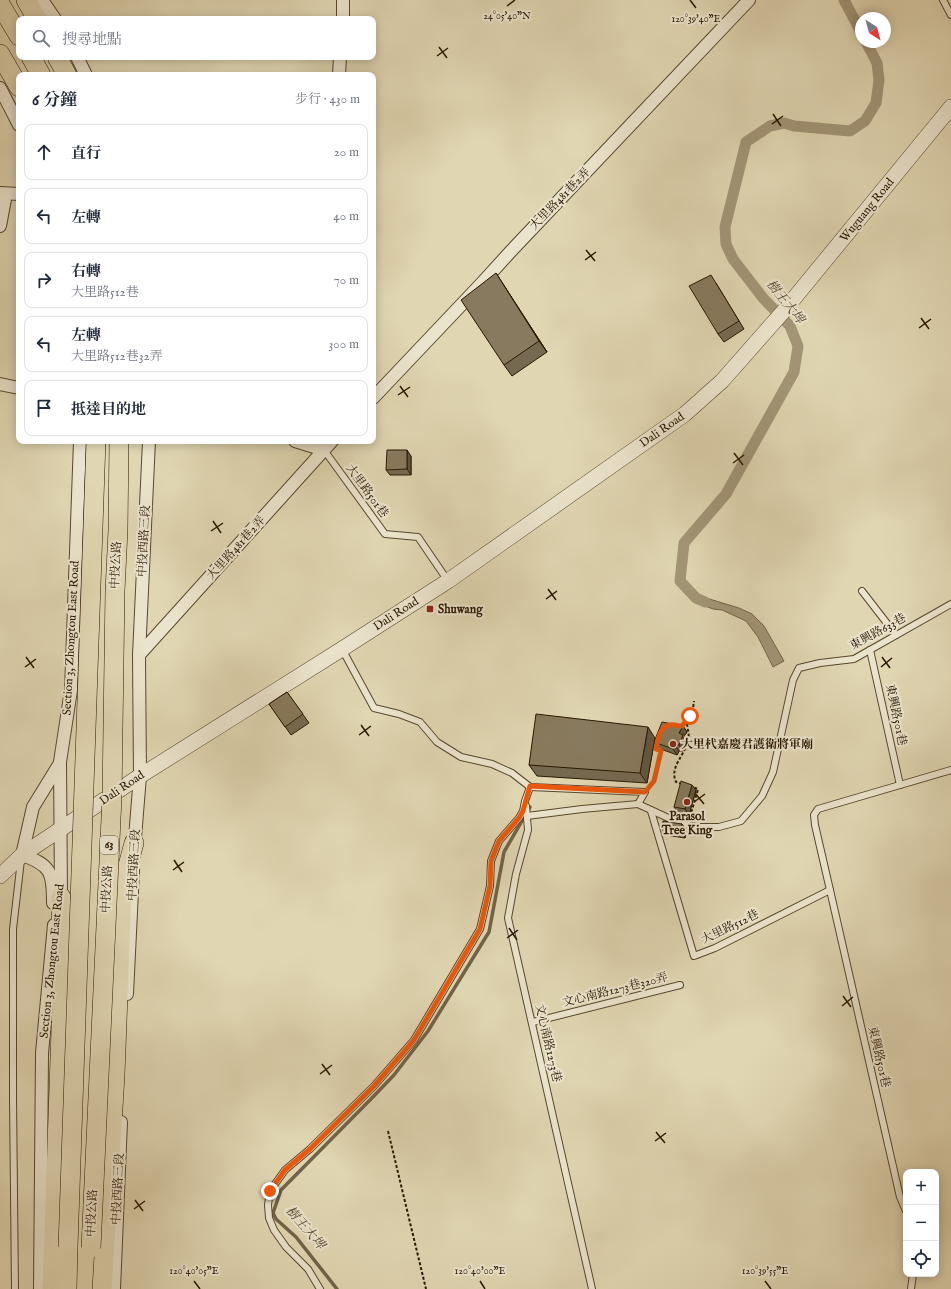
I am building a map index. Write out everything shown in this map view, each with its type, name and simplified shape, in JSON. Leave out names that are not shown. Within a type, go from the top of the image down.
[{"type":"main road","points":[[26,0],[34,16]]},
{"type":"main road","points":[[0,4],[16,31]]},
{"type":"main road","points":[[0,54],[16,82]]},
{"type":"main road","points":[[33,60],[39,72]]},
{"type":"main road","points":[[59,60],[65,72]]},
{"type":"main road","name":"中投公路","points":[[67,1289],[96,444]]},
{"type":"main road","name":"中投公路","points":[[91,1289],[91,1248],[112,797],[119,444]]},
{"type":"main road","points":[[102,1289],[115,1075],[122,888],[134,843]]},
{"type":"main road","points":[[52,1289],[62,1001],[61,897]]},
{"type":"street","points":[[42,0],[53,16]]},
{"type":"street","points":[[343,0],[343,16]]},
{"type":"street","name":"大里路481巷2弄","points":[[376,395],[748,0]]},
{"type":"street","points":[[78,60],[84,72]]},
{"type":"street","points":[[339,72],[340,60]]},
{"type":"street","points":[[0,88],[16,119]]},
{"type":"street","name":"Wuguang Road","points":[[770,326],[951,107]]},
{"type":"street","points":[[0,226],[3,193],[16,194]]},
{"type":"street","name":"Dali Road","points":[[0,876],[22,855],[60,829],[140,776],[342,649],[448,580],[686,414],[722,381],[770,326]]},
{"type":"street","points":[[0,384],[16,387]]},
{"type":"street","name":"Section 3, Zhongtou East Road","points":[[40,1289],[42,1053],[53,928],[61,897],[60,762],[71,690],[80,444]]},
{"type":"street","name":"中投西路三段","points":[[114,1289],[134,843],[140,776],[139,654],[149,444]]},
{"type":"street","points":[[305,444],[324,450]]},
{"type":"street","name":"大里路481巷2弄","points":[[139,654],[329,444]]},
{"type":"street","points":[[53,928],[53,888],[48,869],[39,861],[22,855],[33,807],[60,762]]},
{"type":"lane","points":[[942,0],[951,15]]},
{"type":"lane","name":"大里路501巷","points":[[324,450],[385,534],[418,537],[448,580]]},
{"type":"lane","points":[[862,591],[896,635]]},
{"type":"lane","name":"東興路633巷","points":[[638,804],[677,822],[696,827],[719,827],[741,820],[762,796],[773,772],[793,680],[799,668],[820,663],[854,659],[951,604]]},
{"type":"lane","points":[[342,649],[374,708],[399,714],[420,722],[437,742],[460,757],[492,764],[512,773],[530,786],[645,792],[638,804],[526,816]]},
{"type":"lane","name":"東興路501巷","points":[[870,650],[900,785]]},
{"type":"lane","points":[[830,890],[815,825],[814,815],[818,809],[951,770]]},
{"type":"lane","points":[[320,1289],[308,1270],[286,1247],[274,1230],[269,1218],[268,1205],[270,1191],[285,1170],[310,1149],[374,1086],[414,1040],[480,929],[490,886],[491,861],[499,841],[519,818],[523,811],[530,786]]},
{"type":"lane","name":"文心南路1273巷","points":[[525,802],[528,830],[516,874],[508,918],[533,1022],[592,1289]]},
{"type":"lane","name":"大里路512巷","points":[[651,811],[694,956],[715,948],[830,890]]},
{"type":"lane","points":[[15,1289],[13,929],[22,855]]},
{"type":"lane","name":"東興路501巷","points":[[830,890],[900,1197],[903,1205]]},
{"type":"lane","name":"文心南路1273巷320弄","points":[[533,1022],[680,985]]},
{"type":"lane","points":[[911,1289],[913,1277]]},
{"type":"path","points":[[679,726],[682,726],[686,722],[693,708],[694,701]]},
{"type":"path","points":[[685,785],[676,782],[674,777],[675,767],[686,748],[688,740],[689,735],[686,722]]},
{"type":"path","points":[[645,792],[654,781],[661,751],[656,749],[658,741]]},
{"type":"path","points":[[686,825],[692,813],[698,789],[690,786]]},
{"type":"path","points":[[388,1131],[426,1289]]},
{"type":"shaded area","points":[[693,594],[739,608],[752,614],[764,626],[784,661],[773,667],[758,637],[746,621],[722,610],[713,609],[695,602]]},
{"type":"building","points":[[496,273],[539,341],[504,365],[461,300]]},
{"type":"building","points":[[711,275],[739,321],[718,334],[689,286]]},
{"type":"building","points":[[387,450],[407,450],[407,469],[386,470]]},
{"type":"building","points":[[287,692],[303,714],[285,727],[269,704]]},
{"type":"building","points":[[536,714],[648,727],[640,773],[529,765]]},
{"type":"building","name":"大里杙嘉慶君護衛將軍廟","points":[[662,722],[683,726],[679,733],[683,735],[679,745],[675,745],[673,749],[654,742]]},
{"type":"building","points":[[681,781],[692,785],[685,809],[674,807]]},
{"type":"building","points":[[663,821],[682,824],[681,832],[662,829]]},
{"type":"waterway","name":"樹王大埤","points":[[844,0],[855,21]]},
{"type":"waterway","name":"樹王大埤","points":[[705,602],[696,598],[680,581],[684,543],[726,494],[794,372],[798,346],[790,326],[763,298],[733,259],[726,244],[725,227],[746,142],[770,126],[784,123],[794,126],[850,131],[865,121],[876,103],[879,80],[877,63],[869,48]]},
{"type":"waterway","name":"樹王大埤","points":[[337,1289],[296,1237],[276,1219],[273,1213],[281,1190],[394,1075],[428,1031],[489,932],[504,852],[530,807]]},
{"type":"place","name":"Shuwang","points":[[430,609]]},
{"type":"place","name":"大里杙嘉慶君護衛將軍廟","points":[[673,744]]},
{"type":"place","name":"Parasol Tree King","points":[[687,802]]},
{"type":"route","points":[[270,1191],[285,1170],[310,1149],[374,1086],[414,1040],[480,929],[490,886],[491,861],[499,841],[519,818],[523,811],[530,786],[645,792],[654,781],[661,751],[656,749],[662,730],[671,725],[682,726],[690,716]]}]
